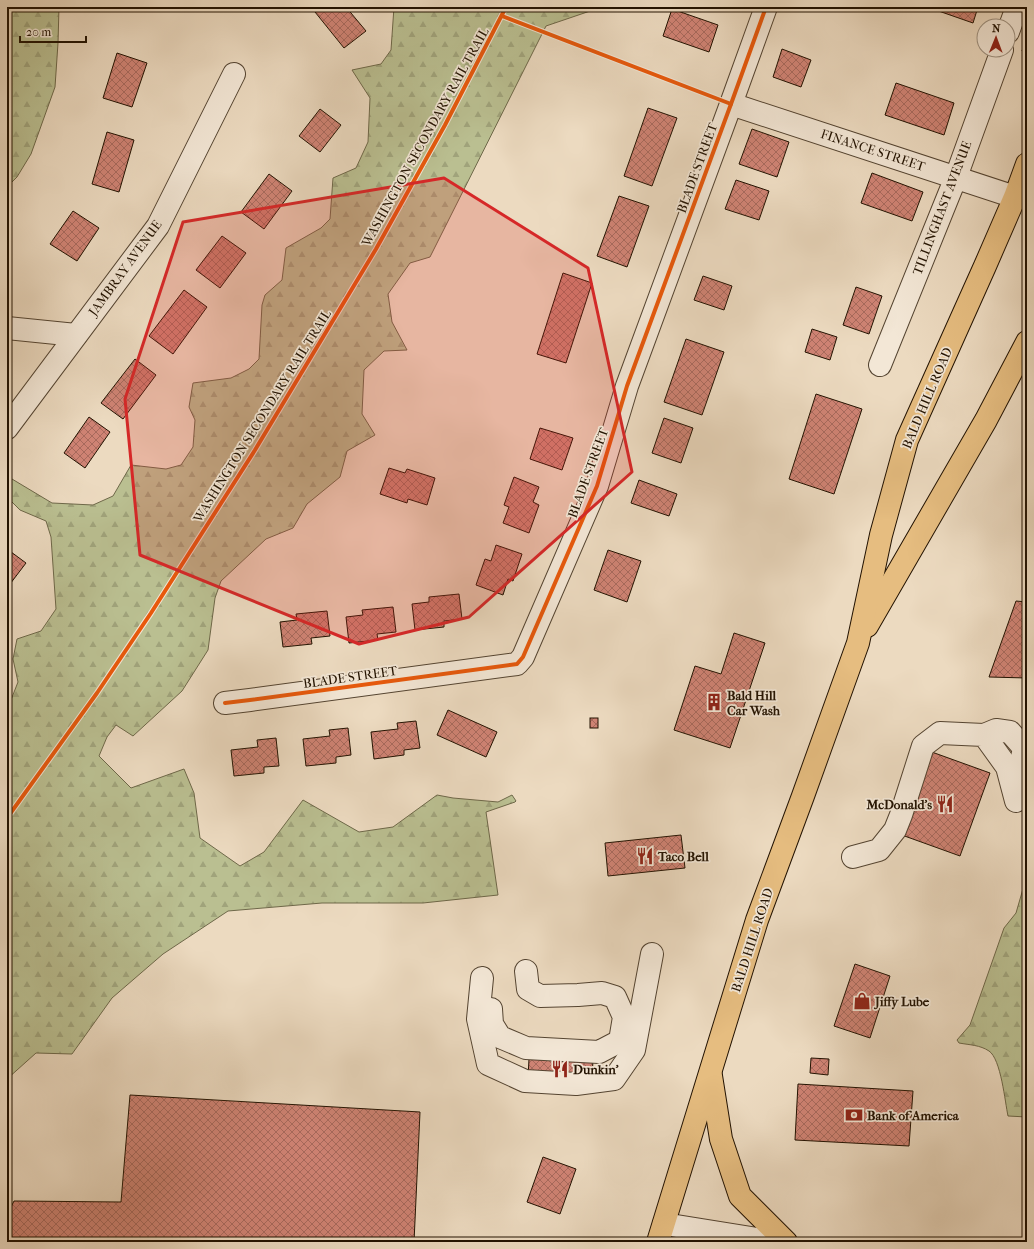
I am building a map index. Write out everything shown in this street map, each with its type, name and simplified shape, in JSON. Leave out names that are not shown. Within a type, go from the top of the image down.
[{"type":"main road","name":"BALD HILL ROAD","points":[[661,1233],[757,920],[858,643],[881,535],[907,440],[1015,197],[1027,164]]},
{"type":"main road","name":"BALD HILL ROAD","points":[[858,643],[986,420],[1027,342]]},
{"type":"main road","points":[[710,1072],[721,1139],[740,1196],[786,1242]]},
{"type":"street","name":"BLADE STREET","points":[[225,703],[517,664],[523,657],[597,486],[628,386],[766,7]]},
{"type":"street","points":[[1013,18],[1017,7]]},
{"type":"street","name":"TILLINGHAST AVENUE","points":[[880,365],[956,177],[999,58]]},
{"type":"street","name":"JAMBRAY AVENUE","points":[[7,428],[158,226],[234,74]]},
{"type":"street","name":"FINANCE STREET","points":[[731,104],[1015,197]]},
{"type":"street","points":[[7,328],[76,335]]},
{"type":"street","points":[[853,857],[879,850],[895,830],[923,746],[940,733],[984,735],[1007,767],[1016,801]]},
{"type":"street","points":[[482,978],[478,1019],[488,1064],[525,1081],[576,1084],[614,1079],[634,1050],[652,954]]},
{"type":"street","points":[[491,1009],[492,1024],[500,1037],[526,1048],[599,1052],[620,1041],[624,1017],[615,997],[602,993],[540,996],[528,989],[526,971]]},
{"type":"street","points":[[661,1233],[776,1242]]},
{"type":"highlighted area","points":[[444,178],[588,268],[632,472],[469,617],[359,644],[140,555],[125,399],[183,222]]},
{"type":"green space","points":[[7,7],[59,7],[55,87],[31,154],[17,177],[7,187]]},
{"type":"green space","points":[[394,7],[622,7],[599,8],[546,26],[430,257],[410,263],[388,294],[392,322],[407,350],[384,351],[364,370],[362,414],[375,435],[347,451],[340,477],[307,504],[293,528],[266,539],[221,581],[215,598],[208,650],[182,691],[133,736],[116,725],[107,737],[99,756],[131,788],[184,769],[194,793],[200,838],[240,866],[264,852],[303,800],[359,832],[393,827],[437,795],[498,802],[512,795],[516,801],[515,802],[486,812],[498,895],[423,903],[322,903],[228,911],[163,954],[112,998],[72,1054],[36,1053],[7,1079],[7,707],[18,682],[13,659],[17,639],[41,631],[56,609],[51,537],[46,521],[20,510],[7,497],[7,476],[52,503],[93,505],[113,496],[131,465],[166,469],[181,465],[193,447],[195,420],[189,407],[193,383],[231,378],[249,369],[259,359],[262,305],[265,295],[282,280],[286,248],[321,228],[330,219],[333,178],[356,168],[368,142],[370,98],[352,70],[381,64],[391,50]]},
{"type":"green space","points":[[1027,875],[1027,1117],[1008,1116],[997,1063],[989,1051],[975,1046],[959,1043],[957,1040],[970,1025],[1004,928],[1016,913]]},
{"type":"building","points":[[321,7],[346,7],[366,31],[344,48],[315,12]]},
{"type":"building","points":[[930,7],[978,7],[973,23]]},
{"type":"building","points":[[672,9],[718,25],[709,52],[663,36]]},
{"type":"building","points":[[1027,35],[1027,53],[1022,51]]},
{"type":"building","points":[[782,49],[811,60],[801,87],[773,77]]},
{"type":"building","points":[[117,53],[147,63],[132,107],[103,98]]},
{"type":"building","points":[[896,83],[954,103],[944,135],[885,115]]},
{"type":"building","points":[[648,108],[677,118],[652,186],[624,176]]},
{"type":"building","points":[[320,109],[341,125],[320,152],[299,136]]},
{"type":"building","points":[[752,129],[789,142],[777,177],[739,164]]},
{"type":"building","points":[[107,132],[134,140],[119,192],[92,184]]},
{"type":"building","points":[[872,173],[923,192],[912,221],[861,203]]},
{"type":"building","points":[[269,174],[292,191],[264,229],[241,212]]},
{"type":"building","points":[[736,180],[769,191],[759,220],[725,209]]},
{"type":"building","points":[[619,196],[649,206],[627,267],[597,256]]},
{"type":"building","points":[[73,211],[99,228],[77,261],[50,244]]},
{"type":"building","points":[[222,236],[246,253],[220,288],[196,270]]},
{"type":"building","points":[[563,273],[592,283],[566,363],[537,354]]},
{"type":"building","points":[[703,276],[732,286],[724,310],[694,300]]},
{"type":"building","points":[[856,287],[882,296],[869,334],[843,325]]},
{"type":"building","points":[[184,290],[207,307],[173,354],[149,336]]},
{"type":"building","points":[[812,329],[837,337],[830,360],[805,352]]},
{"type":"building","points":[[686,339],[724,352],[702,415],[664,402]]},
{"type":"building","points":[[135,359],[156,375],[123,419],[101,403]]},
{"type":"building","points":[[816,394],[862,409],[834,494],[789,479]]},
{"type":"building","points":[[89,417],[110,432],[85,468],[64,453]]},
{"type":"building","points":[[664,418],[693,428],[681,463],[652,453]]},
{"type":"building","points":[[540,428],[573,438],[562,470],[530,459]]},
{"type":"building","points":[[389,468],[405,473],[407,469],[435,478],[427,505],[408,499],[407,503],[380,494]]},
{"type":"building","points":[[514,477],[539,487],[533,502],[539,505],[529,533],[503,523],[509,507],[504,505]]},
{"type":"building","points":[[639,480],[677,494],[669,516],[631,503]]},
{"type":"building","points":[[496,545],[522,554],[513,581],[508,579],[503,595],[476,585],[485,559],[491,561]]},
{"type":"building","points":[[7,549],[26,563],[7,588]]},
{"type":"building","points":[[608,550],[641,561],[627,602],[594,590]]},
{"type":"building","points":[[459,594],[462,619],[444,621],[444,627],[415,630],[412,604],[429,602],[429,597]]},
{"type":"building","points":[[1016,601],[1027,602],[1027,678],[989,677]]},
{"type":"building","points":[[393,607],[396,632],[377,634],[378,640],[349,643],[346,617],[363,615],[362,610]]},
{"type":"building","points":[[327,611],[330,636],[311,638],[312,644],[283,647],[280,622],[297,620],[296,614]]},
{"type":"building","name":"Bald Hill Car Wash","points":[[734,633],[765,643],[730,748],[674,730],[695,666],[721,674]]},
{"type":"building","points":[[448,710],[497,732],[486,757],[437,735]]},
{"type":"building","points":[[590,718],[598,718],[598,728],[590,728]]},
{"type":"building","points":[[416,721],[420,748],[404,750],[404,755],[374,759],[371,732],[398,729],[397,723]]},
{"type":"building","points":[[348,728],[351,755],[336,757],[336,763],[306,766],[303,739],[330,736],[329,730]]},
{"type":"building","points":[[276,738],[279,766],[264,767],[264,773],[234,776],[231,750],[258,747],[257,740]]},
{"type":"building","name":"McDonald's","points":[[929,751],[990,773],[960,856],[899,834]]},
{"type":"building","name":"Taco Bell","points":[[681,835],[685,868],[608,876],[605,843]]},
{"type":"building","name":"Jiffy Lube","points":[[855,964],[890,976],[870,1038],[834,1026]]},
{"type":"building","points":[[811,1058],[829,1059],[828,1075],[810,1073]]},
{"type":"building","name":"Dunkin'","points":[[529,1059],[593,1060],[592,1079],[528,1078]]},
{"type":"building","name":"Bank of America","points":[[798,1084],[913,1091],[909,1146],[795,1140]]},
{"type":"building","points":[[130,1095],[420,1112],[414,1242],[7,1242],[7,1215],[14,1201],[121,1202]]},
{"type":"building","points":[[543,1157],[576,1169],[560,1214],[527,1202]]},
{"type":"cycle path","name":"WASHINGTON SECONDARY RAIL TRAIL","points":[[7,818],[97,693],[151,613],[255,450],[376,249],[445,125],[506,7]]},
{"type":"cycle path","points":[[225,703],[517,664],[523,657],[597,486],[627,386],[766,7]]},
{"type":"cycle path","points":[[502,16],[731,104]]},
{"type":"place","name":"Bald Hill Car Wash","points":[[714,702]]},
{"type":"place","name":"McDonald's","points":[[945,804]]},
{"type":"place","name":"Taco Bell","points":[[645,856]]},
{"type":"place","name":"Jiffy Lube","points":[[862,1001]]},
{"type":"place","name":"Dunkin'","points":[[560,1069]]},
{"type":"place","name":"Bank of America","points":[[854,1115]]}]
